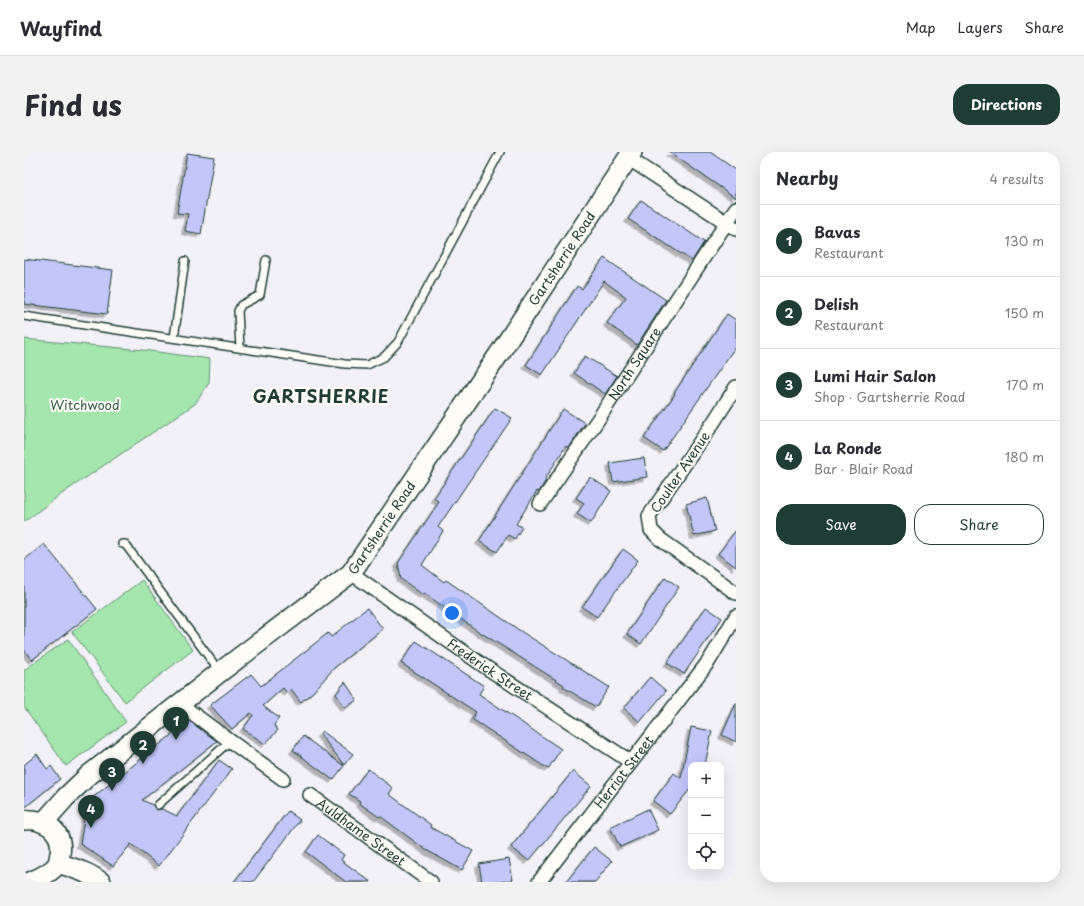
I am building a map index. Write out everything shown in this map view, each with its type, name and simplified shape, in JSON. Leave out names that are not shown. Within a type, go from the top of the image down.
[{"type":"street","points":[[630,155],[731,226]]},
{"type":"street","name":"Gartsherrie Road","points":[[43,823],[66,797],[89,775],[220,672],[351,573],[502,351],[630,155]]},
{"type":"street","name":"North Square","points":[[540,504],[731,226],[736,208]]},
{"type":"street","name":"Coulter Avenue","points":[[736,387],[713,424],[649,516],[651,530],[660,540],[736,594]]},
{"type":"street","name":"Frederick Street","points":[[351,573],[484,666],[631,762]]},
{"type":"street","name":"Herriot Street","points":[[539,882],[709,661],[736,616]]},
{"type":"street","points":[[180,704],[284,779]]},
{"type":"street","name":"Auldhame Street","points":[[310,795],[431,882]]},
{"type":"street","points":[[24,820],[35,820],[50,826],[60,838],[61,845],[58,863],[49,872],[30,882]]},
{"type":"street","points":[[58,863],[87,873],[101,882]]},
{"type":"lane","points":[[24,316],[345,364],[367,365],[384,358],[398,342],[500,152]]},
{"type":"lane","points":[[240,348],[238,311],[241,305],[260,295],[266,260]]},
{"type":"lane","points":[[174,338],[185,261]]},
{"type":"lane","points":[[122,544],[125,544],[220,672]]},
{"type":"lane","points":[[158,805],[230,741]]},
{"type":"green space","name":"Witchwood","points":[[24,339],[143,350],[210,359],[209,383],[195,404],[60,495],[24,522]]},
{"type":"green space","points":[[142,580],[193,650],[125,702],[72,632]]},
{"type":"green space","points":[[68,639],[126,722],[66,766],[24,707],[24,670]]},
{"type":"building","points":[[669,152],[710,152],[736,170],[736,198]]},
{"type":"building","points":[[187,153],[214,157],[201,234],[185,231],[188,214],[177,213]]},
{"type":"building","points":[[641,200],[704,242],[692,261],[628,219]]},
{"type":"building","points":[[604,258],[666,300],[637,345],[607,323],[626,297],[604,281],[542,375],[526,365],[577,286],[582,289]]},
{"type":"building","points":[[24,259],[113,270],[107,314],[24,304]]},
{"type":"building","points":[[727,314],[736,320],[736,346],[663,451],[644,438],[675,394],[674,393]]},
{"type":"building","points":[[585,356],[617,376],[605,394],[574,373]]},
{"type":"building","points":[[495,408],[512,418],[438,527],[443,531],[422,565],[444,582],[446,580],[522,632],[609,687],[596,707],[563,687],[564,685],[475,629],[424,593],[423,595],[401,579],[398,563],[439,502],[434,498]]},
{"type":"building","points":[[563,409],[585,423],[569,448],[566,446],[545,479],[546,480],[539,492],[537,491],[516,524],[522,527],[515,539],[508,535],[497,552],[479,541]]},
{"type":"building","points":[[644,458],[647,477],[613,482],[610,463]]},
{"type":"building","points":[[590,477],[611,491],[591,523],[577,514],[584,503],[576,498]]},
{"type":"building","points":[[707,498],[715,531],[694,536],[686,504]]},
{"type":"building","points":[[736,530],[736,567],[718,554]]},
{"type":"building","points":[[44,544],[97,609],[32,660],[24,650],[24,560]]},
{"type":"building","points":[[623,549],[638,560],[597,617],[582,607]]},
{"type":"building","points":[[665,577],[679,587],[641,644],[627,634]]},
{"type":"building","points":[[706,607],[722,618],[684,674],[667,663]]},
{"type":"building","points":[[367,608],[383,629],[334,668],[313,692],[301,702],[291,689],[287,693],[283,688],[263,706],[279,718],[274,725],[278,730],[265,744],[243,729],[253,715],[251,713],[232,729],[210,705],[251,674],[261,686],[328,633],[331,637]]},
{"type":"building","points":[[416,641],[484,686],[479,694],[561,749],[548,769],[472,719],[476,712],[401,663]]},
{"type":"building","points":[[650,677],[666,691],[640,722],[624,708]]},
{"type":"building","points":[[345,682],[357,700],[345,708],[336,694]]},
{"type":"building","points":[[736,703],[736,742],[722,735]]},
{"type":"building","points":[[189,721],[217,741],[142,800],[153,805],[156,810],[162,809],[177,816],[219,760],[232,769],[159,866],[131,844],[113,866],[80,844],[87,802]]},
{"type":"building","points":[[691,727],[712,731],[706,762],[688,762],[688,792],[670,814],[653,801],[674,773],[681,778]]},
{"type":"building","points":[[322,731],[353,754],[344,765],[320,734]]},
{"type":"building","points":[[303,736],[344,766],[333,780],[293,750]]},
{"type":"building","points":[[37,754],[47,769],[51,766],[60,779],[24,808],[24,765]]},
{"type":"building","points":[[368,769],[393,788],[389,794],[431,825],[430,827],[473,851],[462,870],[426,850],[380,816],[379,817],[359,803],[360,801],[349,794]]},
{"type":"building","points":[[573,771],[591,786],[529,861],[511,847]]},
{"type":"building","points":[[648,809],[658,830],[620,847],[610,827]]},
{"type":"building","points":[[288,811],[300,820],[253,882],[234,882]]},
{"type":"building","points":[[318,835],[344,855],[341,860],[371,882],[346,882],[306,852]]},
{"type":"building","points":[[594,847],[612,861],[595,882],[566,882]]},
{"type":"building","points":[[509,859],[513,880],[482,882],[479,864]]},
{"type":"place","name":"Bavas","points":[[176,740]]},
{"type":"place","name":"Delish","points":[[143,764]]},
{"type":"place","name":"Lumi Hair Salon","points":[[112,791]]},
{"type":"place","name":"La Ronde","points":[[91,828]]},
{"type":"district","name":"GARTSHERRIE","points":[[321,397]]}]
